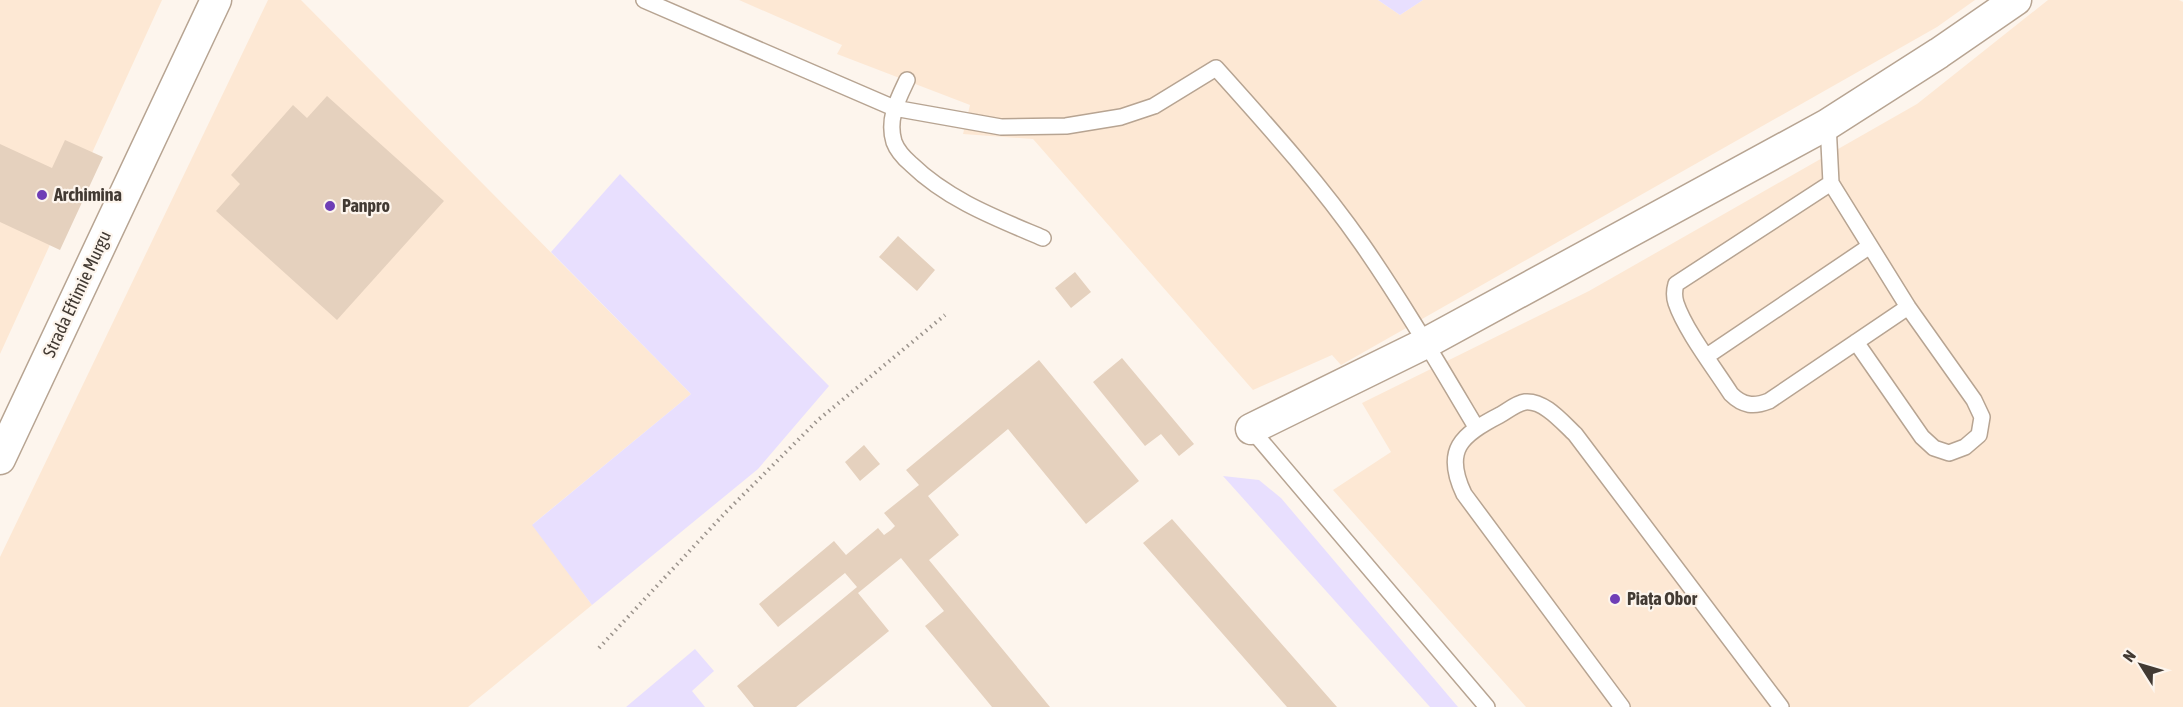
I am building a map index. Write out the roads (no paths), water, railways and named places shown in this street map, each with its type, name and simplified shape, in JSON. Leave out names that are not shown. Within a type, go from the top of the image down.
[{"type":"street","name":"Strada Eftimie Murgu","points":[[0,459],[216,0]]},
{"type":"street","points":[[1251,429],[1426,343],[1828,124],[1939,53],[2016,0]]},
{"type":"lane","points":[[644,0],[894,108],[1000,127],[1066,126],[1121,117],[1154,106],[1216,68],[1291,152],[1361,243],[1426,343],[1476,427]]},
{"type":"lane","points":[[907,80],[894,108],[892,120],[894,142],[902,155],[923,176],[954,198],[1043,238]]},
{"type":"lane","points":[[1828,124],[1830,183],[1908,307],[1974,400],[1982,417],[1979,435],[1965,447],[1949,453],[1934,448],[1922,437],[1856,342]]},
{"type":"lane","points":[[1830,183],[1676,284],[1674,292],[1676,304],[1707,356],[1731,394],[1739,402],[1758,405],[1769,401],[1908,307]]},
{"type":"lane","points":[[1707,356],[1870,246]]},
{"type":"lane","points":[[1622,707],[1464,494],[1456,476],[1455,459],[1458,446],[1476,427],[1524,402],[1541,405],[1575,434],[1781,707]]},
{"type":"lane","points":[[1251,429],[1487,707]]},
{"type":"place","name":"Archimina","points":[[42,195]]},
{"type":"place","name":"Panpro","points":[[330,206]]},
{"type":"place","name":"Piața Obor","points":[[1615,599]]}]
